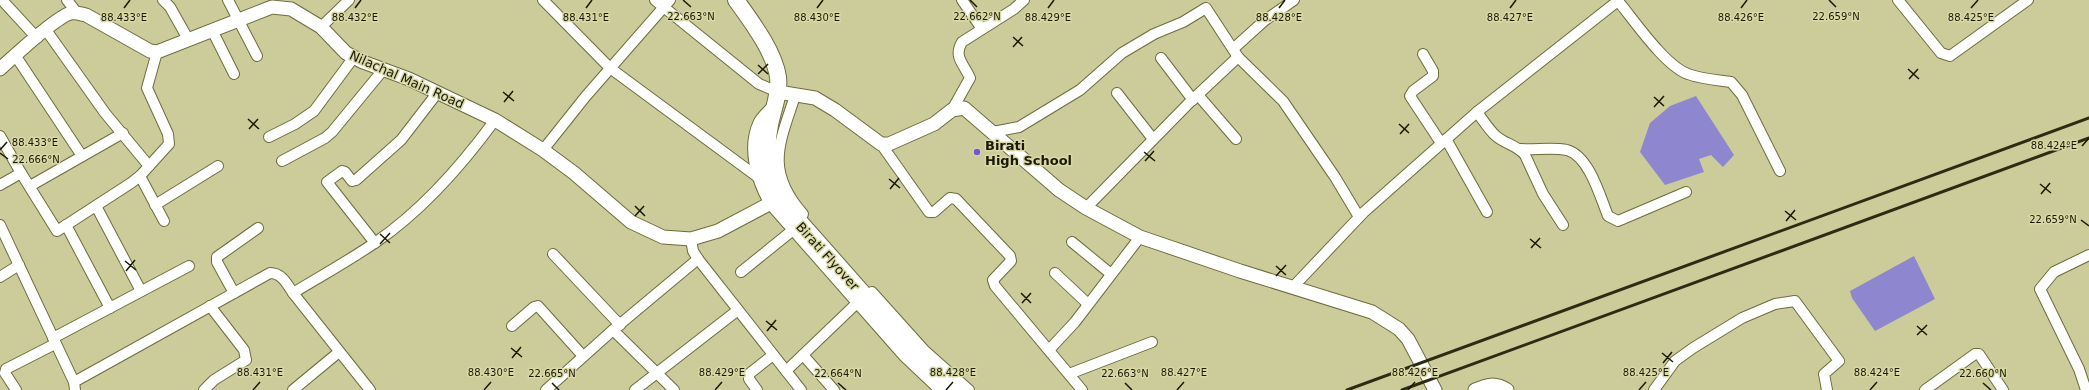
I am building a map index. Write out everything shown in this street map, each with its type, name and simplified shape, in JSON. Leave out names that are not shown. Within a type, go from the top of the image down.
[{"type":"main road","name":"Birati Flyover","points":[[736,0],[754,24],[774,64],[778,78],[776,100],[770,126],[768,161],[776,189],[784,204],[929,368],[954,390]]},
{"type":"street","points":[[2,0],[41,34],[149,166]]},
{"type":"street","points":[[0,136],[57,232],[140,176],[169,144],[168,134],[148,88],[156,52],[150,51],[86,15],[77,12],[67,0]]},
{"type":"street","points":[[163,0],[170,7],[188,39]]},
{"type":"street","points":[[228,0],[257,56]]},
{"type":"street","points":[[321,27],[348,0]]},
{"type":"street","points":[[543,0],[610,68],[759,178]]},
{"type":"street","points":[[655,0],[667,3],[776,100]]},
{"type":"street","points":[[962,0],[982,29]]},
{"type":"street","points":[[881,144],[889,144],[934,124],[952,110],[970,78],[958,55],[958,49],[962,42],[1014,9],[1024,0]]},
{"type":"street","points":[[1232,48],[1280,4],[1294,0]]},
{"type":"street","points":[[1293,287],[1359,217],[1443,141],[1477,112],[1618,0],[1656,48],[1678,69],[1702,78],[1731,82],[1742,95],[1780,171]]},
{"type":"street","points":[[1898,0],[1941,53],[1950,56],[2028,0]]},
{"type":"street","points":[[543,150],[610,68],[667,3]]},
{"type":"street","points":[[993,132],[1019,127],[1080,90],[1122,53],[1154,34],[1183,22],[1204,4],[1238,57],[1283,100],[1335,177],[1359,217]]},
{"type":"street","name":"Nilachal Main Road","points":[[156,52],[272,7],[291,9],[321,27],[346,53],[383,70],[438,92],[495,120],[543,150],[590,185],[631,222],[663,237],[691,239],[718,231],[771,203]]},
{"type":"street","points":[[0,69],[63,17],[77,12]]},
{"type":"street","points":[[212,30],[234,74]]},
{"type":"street","points":[[1423,54],[1434,74],[1432,78],[1413,91],[1410,96],[1443,141],[1487,212]]},
{"type":"street","points":[[15,56],[82,156]]},
{"type":"street","points":[[269,137],[295,124],[314,111],[354,57]]},
{"type":"street","points":[[1086,208],[1195,97],[1238,57]]},
{"type":"street","points":[[1161,58],[1195,97],[1236,139]]},
{"type":"street","points":[[282,162],[325,138],[332,132],[383,70]]},
{"type":"street","points":[[375,243],[327,182],[342,171],[345,172],[352,181],[356,180],[402,140],[438,92]]},
{"type":"street","points":[[1117,93],[1153,140]]},
{"type":"street","points":[[795,96],[780,142],[778,158],[782,181],[788,194],[802,212],[925,351],[969,390]]},
{"type":"street","points":[[942,390],[910,361],[857,303],[771,203],[759,178],[756,162],[757,136],[760,122],[776,100],[795,96],[815,98],[835,110],[881,144],[929,212],[934,212],[950,198],[956,200],[1010,256],[1011,261],[994,278],[993,283],[1082,390]]},
{"type":"street","points":[[952,110],[964,108],[1059,190],[1086,208],[1140,237],[1372,312],[1387,320],[1408,339],[1435,390]]},
{"type":"street","points":[[1477,112],[1495,136],[1504,142],[1521,149],[1567,150],[1577,155],[1585,163],[1608,216],[1613,220],[1618,221],[1686,192]]},
{"type":"street","points":[[293,293],[375,243],[421,205],[466,158],[495,120]]},
{"type":"street","points":[[30,186],[123,133]]},
{"type":"street","points":[[1521,149],[1525,154],[1543,194],[1563,225]]},
{"type":"street","points":[[155,205],[218,166]]},
{"type":"street","points":[[0,185],[22,173]]},
{"type":"street","points":[[140,176],[164,221]]},
{"type":"street","points":[[96,206],[141,292]]},
{"type":"street","points":[[0,225],[74,386],[210,306],[270,273],[276,273],[282,277],[370,390]]},
{"type":"street","points":[[66,225],[110,308]]},
{"type":"street","points":[[234,293],[217,262],[217,257],[258,228]]},
{"type":"street","points":[[741,272],[793,230]]},
{"type":"street","points":[[1049,350],[1088,304],[1140,237]]},
{"type":"street","points":[[691,239],[693,251],[698,260],[801,390]]},
{"type":"street","points":[[1072,242],[1111,274]]},
{"type":"street","points":[[553,254],[616,327],[674,390]]},
{"type":"street","points":[[2086,390],[2079,369],[2040,289],[2054,272],[2089,255]]},
{"type":"street","points":[[546,390],[616,327],[698,260]]},
{"type":"street","points":[[0,277],[19,265]]},
{"type":"street","points":[[16,390],[5,373],[6,370],[110,308],[188,266]]},
{"type":"street","points":[[1055,273],[1088,304]]},
{"type":"street","points":[[1654,390],[1675,361],[1693,348],[1742,318],[1775,304],[1795,301],[1839,361],[1824,374],[1827,390]]},
{"type":"street","points":[[786,371],[857,303]]},
{"type":"street","points":[[204,390],[214,380],[246,360],[244,350],[210,306]]},
{"type":"street","points":[[512,326],[534,307],[538,306],[583,356]]},
{"type":"street","points":[[635,390],[738,310]]},
{"type":"street","points":[[1069,374],[1152,342]]},
{"type":"street","points":[[293,390],[339,352]]},
{"type":"street","points":[[1925,390],[1975,354],[1979,354],[2003,390]]},
{"type":"street","points":[[757,390],[749,379],[749,374],[774,355]]},
{"type":"street","points":[[803,355],[834,390]]},
{"type":"street","points":[[1475,390],[1492,384],[1500,385],[1507,390]]},
{"type":"shaded area","points":[[1696,96],[1734,155],[1723,167],[1711,155],[1699,159],[1704,172],[1665,185],[1640,152],[1650,123],[1670,106]]},
{"type":"shaded area","points":[[1914,256],[1935,299],[1875,331],[1852,298],[1850,291]]},
{"type":"railway","points":[[1347,390],[2089,118]]},
{"type":"railway","points":[[1402,390],[2089,138]]},
{"type":"place","name":"Birati High School","points":[[977,152]]}]
